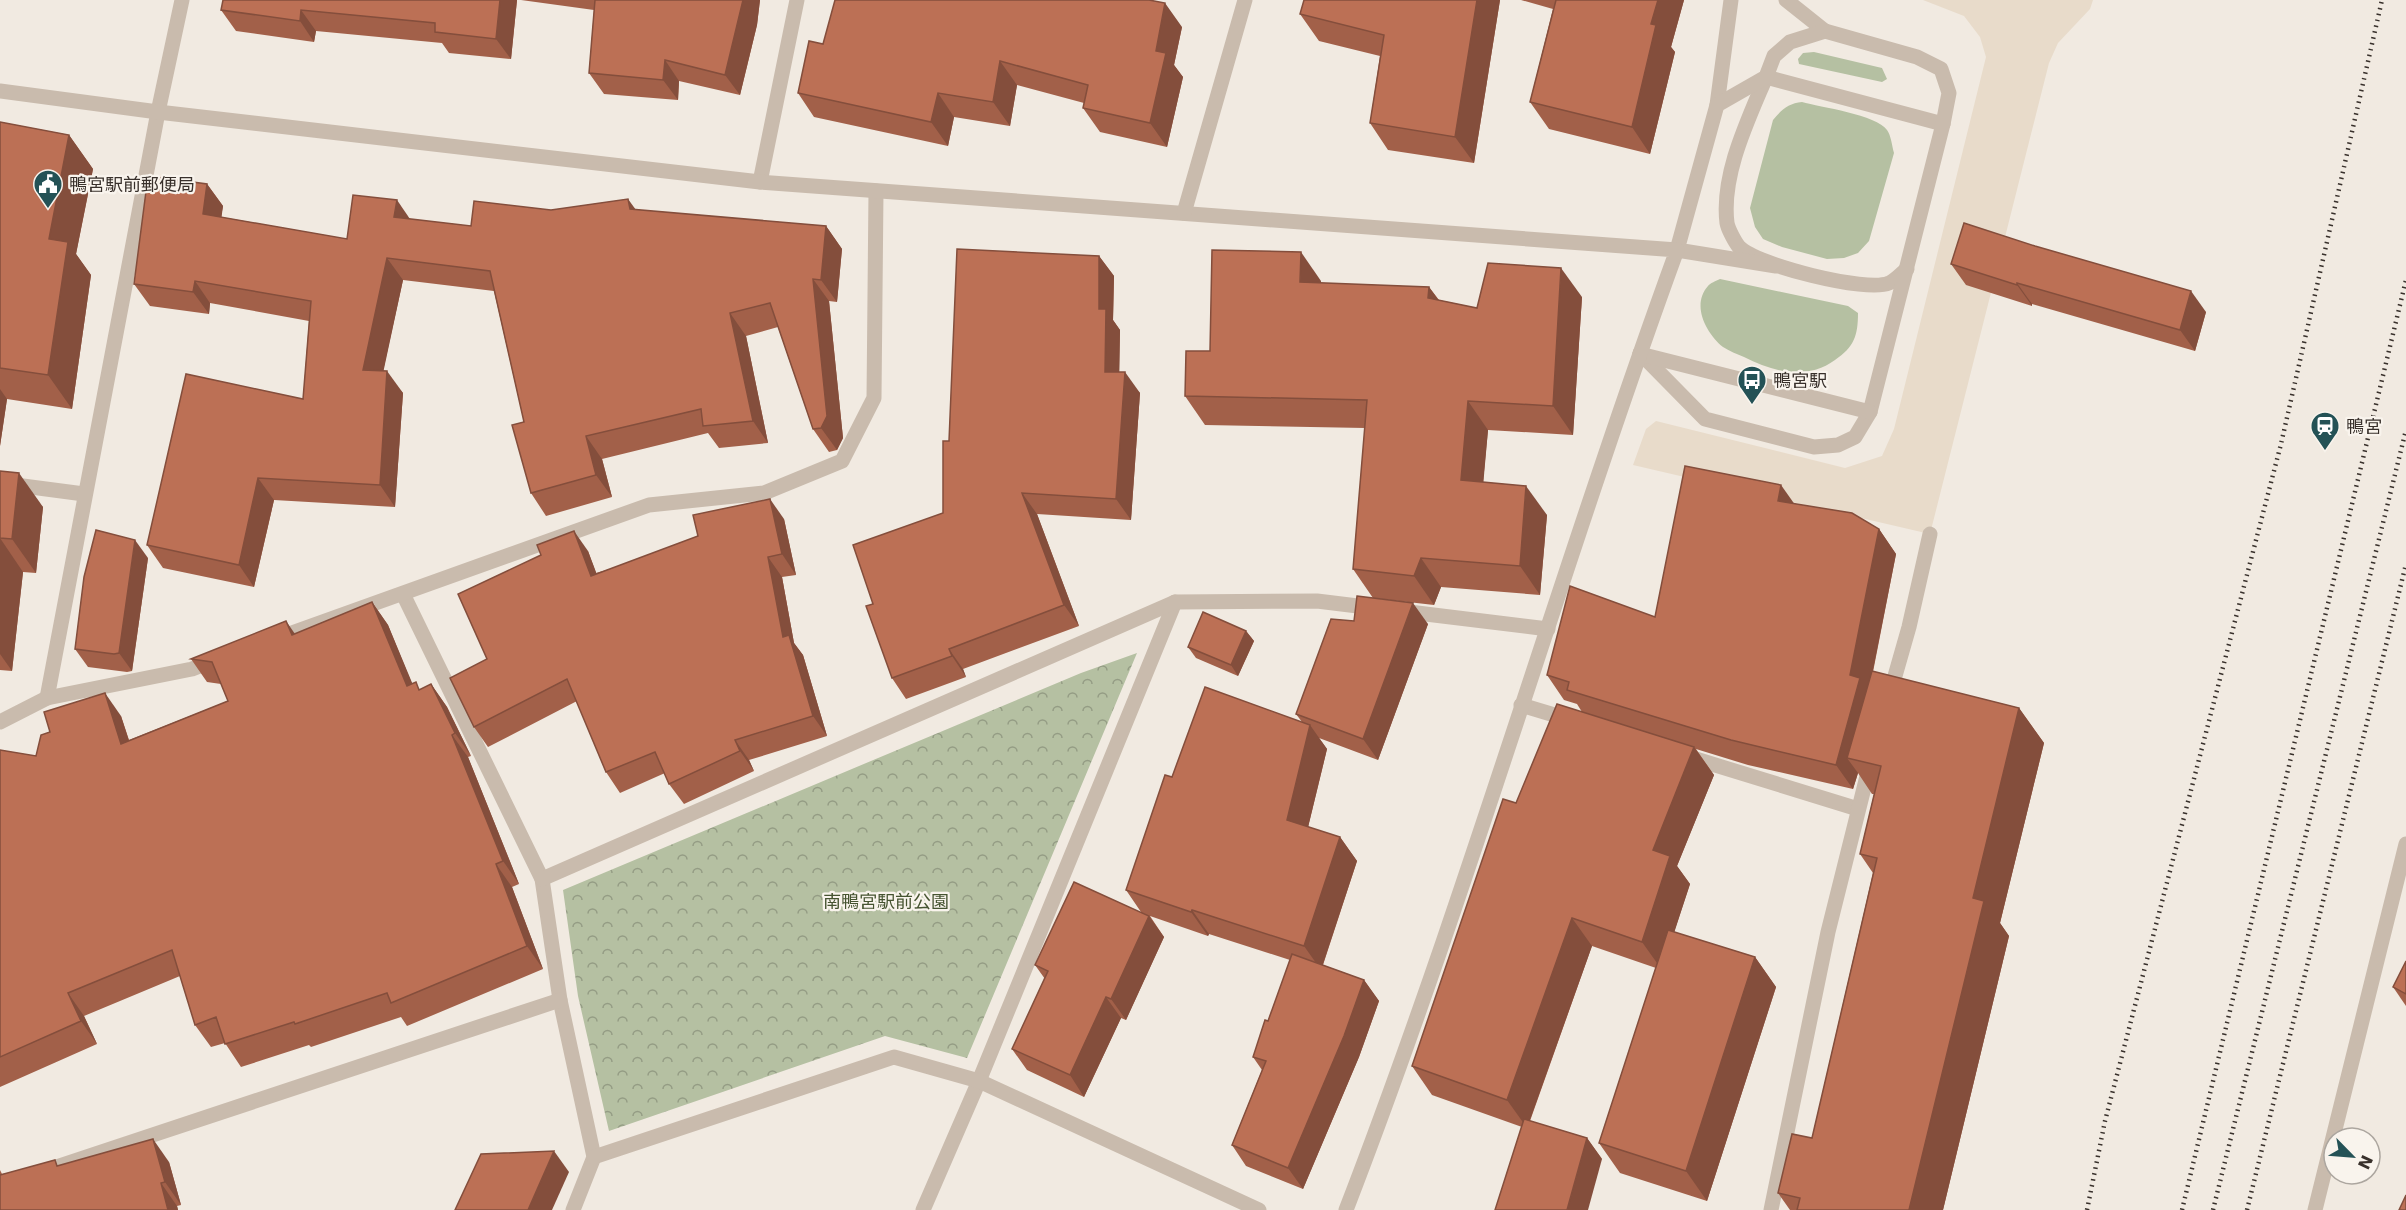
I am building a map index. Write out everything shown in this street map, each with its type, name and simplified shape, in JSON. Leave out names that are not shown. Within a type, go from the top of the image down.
[{"type":"street","points":[[46,698],[158,112],[182,0]]},
{"type":"street","points":[[760,182],[797,0]]},
{"type":"street","points":[[1184,213],[1245,0]]},
{"type":"street","points":[[1346,1210],[1437,962],[1521,705],[1677,250],[1717,105],[1731,0]]},
{"type":"street","points":[[1640,353],[1705,419],[1814,447],[1838,445],[1855,437],[1870,412],[1949,93],[1941,69],[1917,57],[1825,31],[1786,0]]},
{"type":"street","points":[[1776,266],[1740,248],[1727,224],[1729,178],[1746,124],[1774,56],[1790,42],[1825,31]]},
{"type":"street","points":[[1717,105],[1766,77],[1943,124]]},
{"type":"street","points":[[0,91],[158,112],[760,182],[1677,250],[1776,266],[1863,286],[1889,283],[1907,269]]},
{"type":"street","points":[[258,645],[649,504],[764,493],[843,461],[874,398],[876,191]]},
{"type":"street","points":[[1640,353],[1870,412]]},
{"type":"street","points":[[0,483],[84,494]]},
{"type":"street","points":[[1887,706],[1909,627],[1930,534]]},
{"type":"street","points":[[403,594],[542,879],[560,1000],[594,1157],[573,1210]]},
{"type":"street","points":[[542,879],[1175,602],[1317,601],[1548,629]]},
{"type":"street","points":[[923,1210],[979,1081],[1175,602]]},
{"type":"street","points":[[0,722],[46,698],[192,669],[225,657]]},
{"type":"street","points":[[1521,705],[1588,726]]},
{"type":"street","points":[[1667,750],[1858,809]]},
{"type":"street","points":[[1771,1210],[1828,932],[1874,752]]},
{"type":"street","points":[[2315,1210],[2406,844]]},
{"type":"street","points":[[45,1171],[560,1000]]},
{"type":"street","points":[[594,1157],[894,1057],[979,1081],[1259,1210]]},
{"type":"green space","points":[[1814,52],[1882,68],[1887,79],[1882,82],[1799,64],[1798,59],[1803,53]]},
{"type":"green space","points":[[1802,102],[1872,120],[1887,130],[1890,138],[1894,153],[1869,241],[1858,253],[1844,258],[1827,259],[1782,247],[1763,239],[1755,227],[1750,208],[1773,120],[1786,108]]},
{"type":"green space","points":[[1720,279],[1848,306],[1858,313],[1854,340],[1847,350],[1824,367],[1801,372],[1767,367],[1733,352],[1723,347],[1711,334],[1706,327],[1701,310],[1703,294],[1709,285]]},
{"type":"green space","name":"南鴨宮駅前公園","points":[[1137,653],[967,1058],[885,1036],[609,1131],[578,996],[563,890],[1081,673]]},
{"type":"shaded area","points":[[1923,0],[2093,0],[2090,9],[2058,43],[2049,63],[1930,534],[1633,465],[1646,429],[1656,421],[1845,468],[1882,456],[1894,429],[1986,57],[1980,37],[1964,16]]},
{"type":"building","points":[[223,0],[500,0],[496,39],[435,32],[435,23],[301,10],[300,21],[221,10]]},
{"type":"building","points":[[595,0],[743,0],[725,75],[665,60],[663,80],[589,73]]},
{"type":"building","points":[[835,0],[1149,0],[1165,3],[1156,51],[1166,53],[1150,123],[1083,108],[1088,85],[1000,61],[993,102],[938,93],[931,122],[798,93],[809,41],[823,44]]},
{"type":"building","points":[[1304,0],[1477,0],[1455,137],[1370,123],[1384,35],[1300,14]]},
{"type":"building","points":[[1556,0],[1658,0],[1651,24],[1656,25],[1632,127],[1530,102]]},
{"type":"building","points":[[0,122],[69,135],[49,239],[68,242],[48,375],[0,368]]},
{"type":"building","points":[[148,176],[207,184],[203,214],[347,239],[353,195],[397,200],[394,217],[471,226],[474,201],[551,210],[628,199],[630,209],[826,226],[821,280],[813,279],[827,416],[821,428],[813,429],[770,303],[730,313],[753,421],[703,426],[701,409],[586,436],[596,475],[531,493],[512,425],[524,422],[490,271],[387,258],[363,370],[387,371],[380,485],[258,478],[239,565],[147,545],[186,374],[303,399],[311,301],[195,281],[193,292],[134,284]]},
{"type":"building","points":[[1964,223],[2191,291],[2180,330],[2017,283],[2017,285],[1951,264]]},
{"type":"building","points":[[957,249],[1099,256],[1099,309],[1106,309],[1105,372],[1125,372],[1116,499],[1022,493],[1064,605],[949,649],[952,656],[892,678],[866,606],[873,604],[853,545],[943,513],[943,441],[949,441]]},
{"type":"building","points":[[1212,250],[1301,252],[1300,282],[1429,287],[1428,298],[1477,308],[1488,263],[1561,268],[1553,406],[1468,401],[1461,480],[1526,486],[1520,566],[1421,558],[1414,576],[1353,569],[1367,400],[1185,396],[1186,351],[1210,351]]},
{"type":"building","points":[[1685,466],[1781,485],[1778,501],[1852,513],[1879,529],[1850,675],[1860,678],[1836,765],[1731,740],[1567,690],[1569,682],[1547,675],[1570,586],[1655,617]]},
{"type":"building","points":[[0,471],[19,473],[12,539],[0,538]]},
{"type":"building","points":[[770,499],[782,554],[768,557],[783,637],[789,635],[813,716],[735,740],[740,751],[669,784],[655,752],[606,772],[567,679],[474,727],[450,678],[487,659],[458,594],[541,555],[537,545],[574,531],[591,576],[698,536],[693,515]]},
{"type":"building","points":[[96,530],[135,540],[119,653],[114,654],[75,649],[84,577]]},
{"type":"building","points":[[1357,596],[1413,603],[1363,739],[1296,714],[1331,619],[1354,621]]},
{"type":"building","points":[[372,602],[407,686],[416,682],[419,690],[431,684],[455,733],[452,735],[503,861],[496,864],[527,946],[391,1003],[387,993],[295,1024],[294,1022],[225,1044],[216,1017],[195,1025],[172,950],[68,993],[81,1021],[0,1057],[0,750],[36,756],[41,735],[50,732],[44,712],[105,693],[121,744],[228,701],[212,662],[191,659],[286,621],[292,635]]},
{"type":"building","points":[[1203,612],[1246,631],[1231,665],[1188,647]]},
{"type":"building","points":[[1872,671],[2019,708],[1973,898],[1984,901],[1909,1210],[1797,1210],[1800,1198],[1778,1193],[1792,1134],[1812,1138],[1877,858],[1860,854],[1881,766],[1847,758]]},
{"type":"building","points":[[1205,687],[1310,725],[1287,820],[1340,837],[1304,946],[1126,890],[1165,775],[1172,777]]},
{"type":"building","points":[[1557,704],[1694,747],[1653,850],[1670,856],[1642,942],[1572,918],[1507,1100],[1412,1066],[1503,799],[1516,803]]},
{"type":"building","points":[[1074,882],[1149,916],[1111,999],[1106,997],[1070,1075],[1012,1049],[1048,971],[1035,965]]},
{"type":"building","points":[[1668,930],[1755,957],[1686,1171],[1599,1143]]},
{"type":"building","points":[[1292,954],[1364,980],[1344,1036],[1288,1168],[1232,1145],[1266,1061],[1253,1057],[1265,1020],[1268,1021]]},
{"type":"building","points":[[2406,961],[2406,994],[2393,987]]},
{"type":"building","points":[[1524,1119],[1587,1138],[1567,1210],[1495,1210]]},
{"type":"building","points":[[153,1139],[165,1182],[161,1183],[168,1210],[0,1210],[0,1175],[55,1160],[57,1166]]},
{"type":"building","points":[[554,1151],[528,1210],[455,1210],[481,1154]]},
{"type":"building","points":[[2406,1195],[2406,1210],[2399,1210]]},
{"type":"railway","points":[[2087,1210],[2105,1121],[2281,444],[2382,0]]},
{"type":"railway","points":[[2182,1210],[2406,280]]},
{"type":"railway","points":[[2213,1210],[2406,430]]},
{"type":"railway","points":[[2247,1210],[2406,564]]},
{"type":"place","name":"鴨宮駅前郵便局","points":[[48,210]]},
{"type":"place","name":"鴨宮駅","points":[[1752,406]]},
{"type":"place","name":"鴨宮","points":[[2325,452]]}]
